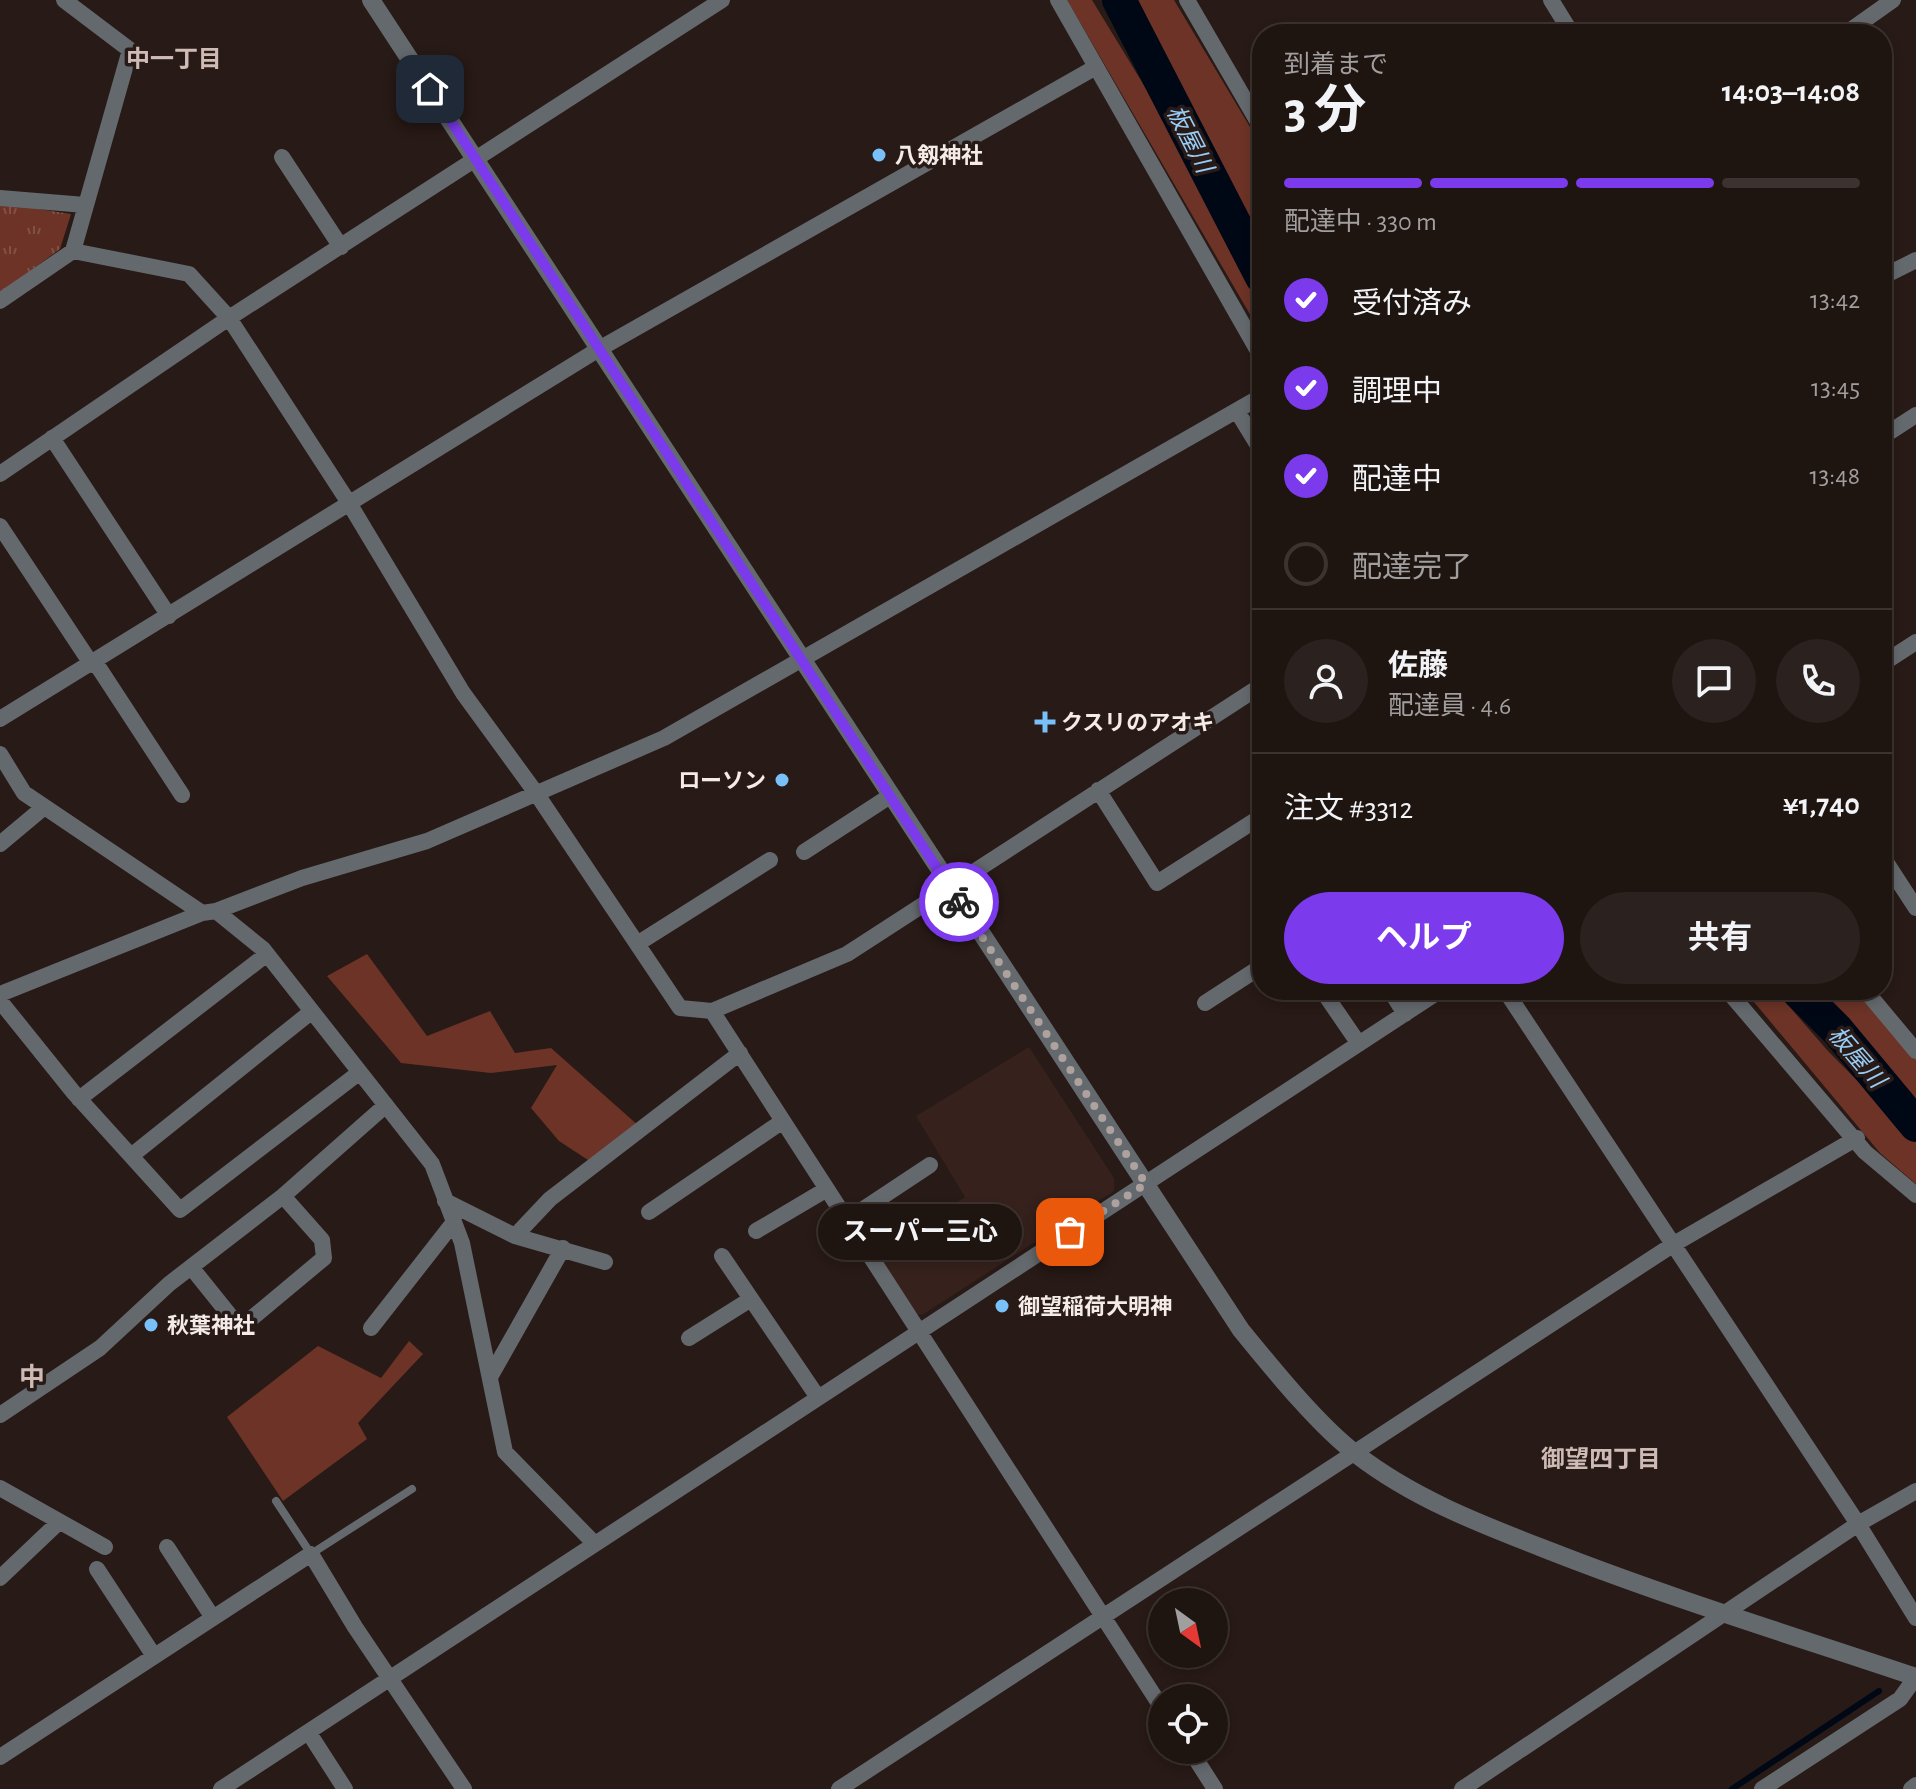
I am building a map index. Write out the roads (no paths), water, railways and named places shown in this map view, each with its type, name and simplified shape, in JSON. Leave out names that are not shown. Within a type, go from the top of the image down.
[{"type":"street","points":[[0,301],[73,251],[130,50],[64,0]]},
{"type":"street","points":[[371,0],[1241,1330],[1354,1453],[1402,1486],[1477,1523],[1601,1571],[1916,1677],[1900,1699],[1762,1789]]},
{"type":"street","points":[[0,474],[229,318],[477,161],[722,0]]},
{"type":"street","points":[[1058,0],[1252,340]]},
{"type":"street","points":[[1187,0],[1252,112]]},
{"type":"street","points":[[1551,0],[1566,24]]},
{"type":"street","points":[[1859,24],[1893,0]]},
{"type":"street","points":[[0,719],[94,664],[599,349],[1096,67]]},
{"type":"street","points":[[282,157],[341,247]]},
{"type":"street","points":[[0,198],[85,205]]},
{"type":"street","points":[[73,251],[189,274],[229,318],[349,503],[463,693],[536,793],[680,1008],[712,1011],[847,954],[1252,691]]},
{"type":"street","points":[[1892,272],[1916,260]]},
{"type":"street","points":[[0,994],[302,878],[427,841],[664,738],[1252,402]]},
{"type":"street","points":[[1892,431],[1916,415]]},
{"type":"street","points":[[1240,416],[1252,436]]},
{"type":"street","points":[[52,438],[169,616]]},
{"type":"street","points":[[0,526],[182,795]]},
{"type":"street","points":[[1892,658],[1916,642]]},
{"type":"street","points":[[0,754],[24,793],[43,808],[246,932],[267,954],[432,1164],[462,1243],[505,1452],[594,1543]]},
{"type":"street","points":[[1098,790],[1157,883],[1252,822]]},
{"type":"street","points":[[804,852],[890,796]]},
{"type":"street","points":[[0,844],[43,808]]},
{"type":"street","points":[[637,944],[770,860]]},
{"type":"street","points":[[1892,871],[1916,908]]},
{"type":"street","points":[[79,1099],[267,954]]},
{"type":"street","points":[[1205,1003],[1252,972]]},
{"type":"street","points":[[1329,1000],[1359,1044]]},
{"type":"street","points":[[1396,1000],[1405,1014]]},
{"type":"street","points":[[221,1789],[1426,1000]]},
{"type":"street","points":[[1512,1000],[1858,1524],[1916,1618]]},
{"type":"street","points":[[1736,1000],[1857,1138],[1865,1152],[1916,1195]]},
{"type":"street","points":[[1873,1000],[1916,1051]]},
{"type":"street","points":[[0,1001],[79,1099],[180,1210],[360,1072]]},
{"type":"street","points":[[712,1011],[1148,1686]]},
{"type":"street","points":[[131,1156],[311,1012]]},
{"type":"street","points":[[515,1236],[550,1199],[740,1053]]},
{"type":"street","points":[[0,1415],[100,1348],[118,1328],[283,1196],[386,1105]]},
{"type":"street","points":[[649,1212],[783,1121]]},
{"type":"street","points":[[839,1789],[1674,1244],[1857,1138]]},
{"type":"street","points":[[847,1220],[930,1165]]},
{"type":"street","points":[[756,1231],[827,1189]]},
{"type":"street","points":[[191,1267],[240,1328],[324,1258],[322,1240],[283,1196]]},
{"type":"street","points":[[445,1201],[515,1236],[605,1262]]},
{"type":"street","points":[[371,1328],[454,1222]]},
{"type":"street","points":[[490,1377],[563,1248]]},
{"type":"street","points":[[722,1256],[817,1396]]},
{"type":"street","points":[[689,1338],[751,1299]]},
{"type":"street","points":[[0,1488],[105,1547]]},
{"type":"street","points":[[1462,1789],[1858,1524],[1916,1491]]},
{"type":"street","points":[[0,1578],[59,1522]]},
{"type":"street","points":[[167,1547],[213,1618]]},
{"type":"street","points":[[0,1757],[311,1554],[464,1789]]},
{"type":"street","points":[[97,1569],[154,1656]]},
{"type":"street","points":[[309,1733],[345,1789]]},
{"type":"street","points":[[1199,1764],[1215,1789]]},
{"type":"lane","points":[[276,1501],[311,1554],[412,1489]]},
{"type":"waterway","name":"板屋川","points":[[1119,0],[1252,258]]},
{"type":"waterway","name":"板屋川","points":[[1807,1000],[1837,1030],[1916,1125]]},
{"type":"waterway","points":[[1732,1789],[1879,1691]]},
{"type":"place","name":"八剱神社","points":[[879,155]]},
{"type":"place","name":"クスリのアオキ","points":[[1045,722]]},
{"type":"place","name":"ローソン","points":[[782,780]]},
{"type":"place","name":"スーパー三心","points":[[1070,1232]]},
{"type":"place","name":"御望稲荷大明神","points":[[1002,1306]]},
{"type":"place","name":"秋葉神社","points":[[151,1325]]},
{"type":"district","name":"中一丁目","points":[[174,59]]},
{"type":"district","name":"中","points":[[32,1377]]},
{"type":"district","name":"御望四丁目","points":[[1601,1459]]}]
